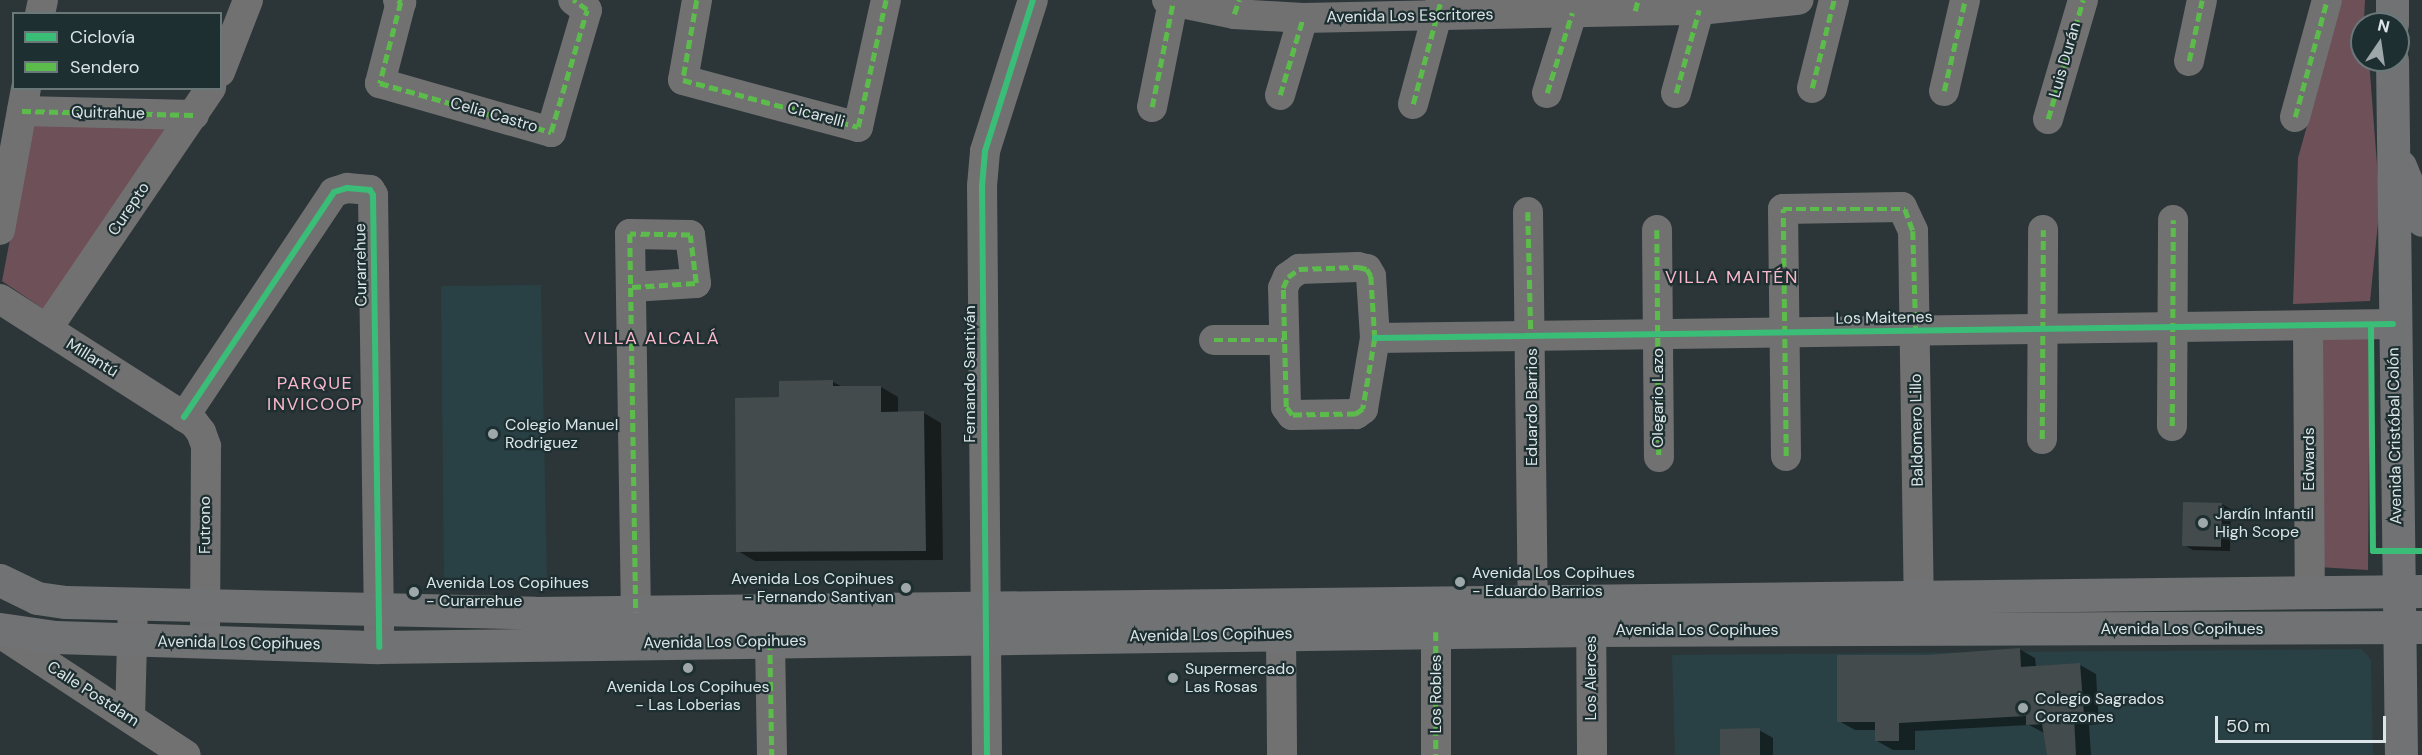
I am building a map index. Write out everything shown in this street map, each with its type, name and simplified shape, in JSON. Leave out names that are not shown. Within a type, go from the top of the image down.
[{"type":"main road","name":"Avenida Cristóbal Colón","points":[[2392,72],[2393,324],[2410,591],[2410,627],[2401,755]]},
{"type":"main road","name":"Avenida Cristóbal Colón","points":[[2393,153],[2422,220]]},
{"type":"main road","points":[[0,580],[51,601],[133,605]]},
{"type":"main road","name":"Avenida Los Copihues","points":[[133,605],[380,612],[636,612],[1281,634],[1436,632],[1591,615],[1918,596],[2410,591]]},
{"type":"main road","points":[[2125,629],[2168,610],[2239,607],[2301,592]]},
{"type":"main road","name":"Avenida Los Copihues","points":[[0,631],[55,637],[132,641],[380,647],[770,641],[986,623],[1533,601],[1591,615],[1919,628],[2410,627]]},
{"type":"street","points":[[222,67],[248,0]]},
{"type":"street","name":"Celia Castro","points":[[398,0],[401,2],[380,83],[552,132],[587,10],[573,0]]},
{"type":"street","name":"Cicarelli","points":[[697,0],[683,80],[858,127],[886,0]]},
{"type":"street","name":"Fernando Santiván","points":[[987,755],[982,186],[985,151],[1033,0]]},
{"type":"street","name":"Avenida Los Escritores","points":[[1170,1],[1237,7],[1303,18],[1438,8],[1572,13],[1636,5],[1699,10],[1798,0]]},
{"type":"street","points":[[1812,88],[1834,0]]},
{"type":"street","points":[[1944,91],[1965,0]]},
{"type":"street","name":"Luis Durán","points":[[2048,119],[2083,0]]},
{"type":"street","points":[[2189,61],[2202,0]]},
{"type":"street","points":[[2295,117],[2327,0]]},
{"type":"street","points":[[1152,107],[1170,1]]},
{"type":"street","points":[[1413,104],[1438,8]]},
{"type":"street","points":[[1676,93],[1699,10]]},
{"type":"street","points":[[1547,93],[1572,13]]},
{"type":"street","points":[[1280,95],[1303,18]]},
{"type":"street","name":"Curepto","points":[[47,329],[210,90]]},
{"type":"street","points":[[0,230],[24,100]]},
{"type":"street","name":"Quitrahue","points":[[24,100],[194,115]]},
{"type":"street","name":"Curarrehue","points":[[184,417],[334,192],[347,188],[370,190],[373,195],[380,647]]},
{"type":"street","name":"Baldomero Lillo","points":[[1785,333],[1784,209],[1902,207],[1913,231],[1919,628]]},
{"type":"street","name":"Eduardo Barrios","points":[[1528,212],[1533,601]]},
{"type":"street","points":[[2172,426],[2171,328],[2174,220]]},
{"type":"street","name":"Olegario Lazo","points":[[1657,230],[1659,457]]},
{"type":"street","points":[[2042,439],[2043,230]]},
{"type":"street","points":[[1299,268],[1367,269],[1375,338],[1363,409],[1356,414],[1292,415],[1286,407],[1284,340],[1283,288],[1288,277],[1299,268]]},
{"type":"street","points":[[632,286],[636,612]]},
{"type":"street","name":"Millantú","points":[[0,299],[184,417]]},
{"type":"street","name":"Los Maitenes","points":[[1375,338],[2308,327],[2393,324]]},
{"type":"street","name":"Edwards","points":[[2301,592],[2308,327]]},
{"type":"street","points":[[1785,333],[1786,456]]},
{"type":"street","points":[[1214,340],[1284,340]]},
{"type":"street","name":"Futrono","points":[[184,417],[201,432],[206,446],[205,643]]},
{"type":"street","points":[[130,718],[133,605]]},
{"type":"street","name":"Los Alerces","points":[[1591,615],[1592,755]]},
{"type":"street","name":"Calle Postdam","points":[[0,631],[186,755]]},
{"type":"street","name":"Los Robles","points":[[1436,632],[1436,755]]},
{"type":"street","points":[[1281,634],[1282,755]]},
{"type":"street","points":[[770,641],[772,755]]},
{"type":"shaded area","points":[[2342,0],[2365,0],[2364,12],[2350,12],[2350,72],[2370,72],[2380,204],[2370,301],[2293,304],[2298,158]]},
{"type":"shaded area","points":[[32,125],[169,128],[45,310],[2,281]]},
{"type":"shaded area","name":"Colegio Manuel Rodriguez","points":[[541,285],[547,583],[444,583],[441,286]]},
{"type":"shaded area","points":[[2370,317],[2368,570],[2301,566],[2301,318]]},
{"type":"shaded area","name":"Colegio Sagrados Corazones","points":[[2362,649],[2371,660],[2373,755],[1675,755],[1672,655]]},
{"type":"building","points":[[833,380],[833,386],[881,386],[881,412],[924,411],[926,551],[736,552],[735,398],[779,397],[779,381]]},
{"type":"building","points":[[2183,502],[2222,503],[2221,547],[2182,546]]},
{"type":"building","points":[[2020,648],[2021,667],[2080,663],[2084,716],[2074,717],[2076,755],[2047,755],[2042,724],[2026,725],[2026,716],[1899,723],[1899,741],[1875,741],[1875,722],[1837,722],[1837,655],[1927,655]]},
{"type":"building","points":[[1760,728],[1760,755],[1720,755],[1720,729]]},
{"type":"marked path","points":[[398,0],[401,2],[380,83],[551,132],[587,10],[573,0]]},
{"type":"marked path","points":[[697,0],[683,80],[858,127],[886,0]]},
{"type":"marked path","points":[[1234,14],[1239,0]]},
{"type":"marked path","points":[[1413,104],[1441,0]]},
{"type":"marked path","points":[[1635,11],[1638,0]]},
{"type":"marked path","points":[[1812,88],[1834,0]]},
{"type":"marked path","points":[[1944,91],[1965,0]]},
{"type":"marked path","points":[[2048,119],[2083,0]]},
{"type":"marked path","points":[[2189,61],[2202,0]]},
{"type":"marked path","points":[[2295,117],[2327,0]]},
{"type":"marked path","points":[[1152,107],[1173,2]]},
{"type":"marked path","points":[[1676,93],[1699,10]]},
{"type":"marked path","points":[[1547,93],[1572,13]]},
{"type":"marked path","points":[[1280,95],[1303,18]]},
{"type":"marked path","points":[[22,111],[194,115]]},
{"type":"marked path","points":[[1786,456],[1783,209],[1905,209],[1913,231],[1916,331]]},
{"type":"marked path","points":[[1528,212],[1531,336]]},
{"type":"marked path","points":[[2172,426],[2173,220]]},
{"type":"marked path","points":[[1657,230],[1659,457]]},
{"type":"marked path","points":[[2042,439],[2043,230]]},
{"type":"marked path","points":[[632,287],[696,283],[690,235],[630,234],[636,612]]},
{"type":"marked path","points":[[1358,267],[1367,269],[1371,276],[1375,338],[1363,409],[1356,414],[1292,415],[1286,407],[1283,288],[1288,277],[1299,269],[1358,267]]},
{"type":"marked path","points":[[1214,340],[1284,340]]},
{"type":"marked path","points":[[1436,632],[1436,755]]},
{"type":"marked path","points":[[770,641],[772,755]]},
{"type":"cycle path","points":[[987,755],[982,186],[985,151],[1033,0]]},
{"type":"cycle path","points":[[184,417],[334,192],[347,188],[370,190],[373,195],[379,647]]},
{"type":"cycle path","points":[[1375,338],[2393,324]]},
{"type":"cycle path","points":[[2371,326],[2373,551],[2422,551]]},
{"type":"place","name":"Colegio Manuel Rodriguez","points":[[493,434]]},
{"type":"place","name":"Jardín Infantil High Scope","points":[[2203,523]]},
{"type":"place","name":"Avenida Los Copihues - Eduardo Barrios","points":[[1460,582]]},
{"type":"place","name":"Avenida Los Copihues - Fernando Santivan","points":[[906,588]]},
{"type":"place","name":"Avenida Los Copihues - Curarrehue","points":[[414,592]]},
{"type":"place","name":"Avenida Los Copihues - Las Loberias","points":[[688,668]]},
{"type":"place","name":"Supermercado Las Rosas","points":[[1173,678]]},
{"type":"place","name":"Colegio Sagrados Corazones","points":[[2023,708]]},
{"type":"district","name":"VILLA MAITÉN","points":[[1732,277]]},
{"type":"district","name":"VILLA ALCALÁ","points":[[652,338]]},
{"type":"district","name":"PARQUE INVICOOP","points":[[315,394]]}]
